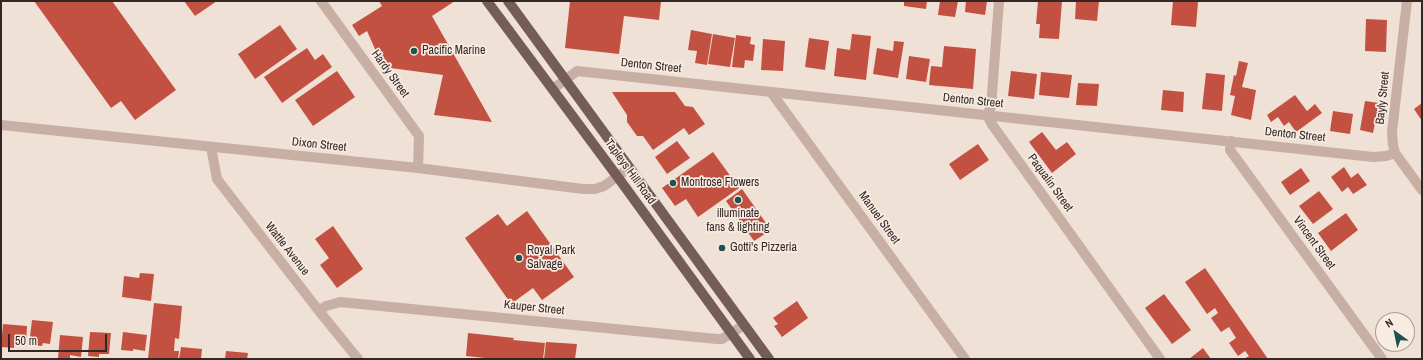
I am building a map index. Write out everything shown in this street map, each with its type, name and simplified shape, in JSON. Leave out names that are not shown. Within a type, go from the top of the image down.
[{"type":"main road","name":"Tapleys Hill Road","points":[[487,1],[750,359]]},
{"type":"main road","name":"Tapleys Hill Road","points":[[508,1],[769,359]]},
{"type":"street","name":"Hardy Street","points":[[321,1],[418,136],[418,168]]},
{"type":"street","points":[[987,115],[991,107],[999,1]]},
{"type":"street","name":"Bayly Street","points":[[1407,1],[1392,132],[1393,145],[1395,153],[1422,190]]},
{"type":"street","name":"Denton Street","points":[[553,89],[577,71],[1373,157],[1386,156],[1395,153]]},
{"type":"street","name":"Manuel Street","points":[[772,92],[965,359]]},
{"type":"street","name":"Paqualin Street","points":[[987,115],[991,123],[1160,359]]},
{"type":"street","name":"Dixon Street","points":[[1,125],[418,168],[595,189],[604,186],[629,168]]},
{"type":"street","name":"Vincent Street","points":[[1231,141],[1230,150],[1382,359]]},
{"type":"street","name":"Wattle Avenue","points":[[211,147],[217,179],[319,312],[358,359]]},
{"type":"street","name":"Kauper Street","points":[[319,312],[326,306],[340,302],[717,339],[722,339],[744,325]]},
{"type":"building","points":[[34,1],[112,1],[176,90],[135,120],[121,101],[111,108]]},
{"type":"building","points":[[184,1],[217,1],[195,16]]},
{"type":"building","name":"Pacific Marine","points":[[379,1],[455,1],[432,16],[492,122],[434,115],[443,75],[383,67],[367,31],[359,36],[352,25],[382,6]]},
{"type":"building","points":[[570,1],[661,1],[659,20],[624,16],[619,54],[565,48]]},
{"type":"building","points":[[904,1],[927,1],[926,9],[904,6]]},
{"type":"building","points":[[940,1],[958,1],[955,17],[938,15]]},
{"type":"building","points":[[966,1],[987,1],[985,15],[965,12]]},
{"type":"building","points":[[1038,1],[1062,1],[1059,39],[1039,38],[1040,24],[1036,24]]},
{"type":"building","points":[[1076,1],[1099,1],[1097,21],[1075,19]]},
{"type":"building","points":[[1173,1],[1198,2],[1196,27],[1171,25]]},
{"type":"building","points":[[1366,19],[1387,20],[1386,52],[1365,51]]},
{"type":"building","points":[[280,25],[297,49],[255,79],[238,54]]},
{"type":"building","points":[[691,30],[712,34],[707,65],[695,63],[697,51],[688,50]]},
{"type":"building","points":[[713,34],[735,38],[730,67],[708,64]]},
{"type":"building","points":[[852,34],[871,36],[866,80],[834,76],[837,48],[850,50]]},
{"type":"building","points":[[736,35],[751,37],[750,44],[755,45],[753,61],[745,60],[744,68],[732,67]]},
{"type":"building","points":[[809,38],[829,41],[825,70],[805,67]]},
{"type":"building","points":[[763,39],[785,41],[783,71],[761,70]]},
{"type":"building","points":[[894,41],[904,42],[898,78],[873,74],[877,48],[893,51]]},
{"type":"building","points":[[944,46],[976,49],[973,89],[929,85],[931,66],[942,67]]},
{"type":"building","points":[[307,48],[315,60],[323,54],[332,67],[282,103],[264,77]]},
{"type":"building","points":[[909,56],[930,59],[926,82],[906,79]]},
{"type":"building","points":[[1239,61],[1248,63],[1242,87],[1256,90],[1251,120],[1231,115],[1235,96],[1230,95],[1234,75],[1236,76]]},
{"type":"building","points":[[337,71],[355,97],[313,126],[295,100]]},
{"type":"building","points":[[1011,71],[1037,74],[1034,99],[1008,96]]},
{"type":"building","points":[[1041,72],[1072,75],[1069,98],[1039,95]]},
{"type":"building","points":[[1206,73],[1225,75],[1222,111],[1202,109]]},
{"type":"building","points":[[1078,83],[1099,84],[1097,106],[1076,105]]},
{"type":"building","points":[[1163,90],[1184,92],[1183,112],[1161,110]]},
{"type":"building","points":[[612,92],[675,92],[685,106],[693,107],[705,124],[689,135],[684,128],[653,150],[643,136],[637,136],[627,122],[627,115]]},
{"type":"building","points":[[1295,95],[1307,111],[1315,104],[1322,113],[1296,132],[1289,122],[1284,126],[1278,117],[1271,122],[1267,115]]},
{"type":"building","points":[[1365,101],[1379,103],[1373,133],[1360,130]]},
{"type":"building","points":[[1422,103],[1422,121],[1414,109]]},
{"type":"building","points":[[1333,111],[1353,114],[1350,134],[1330,131]]},
{"type":"building","points":[[1042,132],[1056,150],[1067,142],[1076,154],[1052,173],[1029,142]]},
{"type":"building","points":[[677,141],[690,158],[667,174],[655,157]]},
{"type":"building","points":[[978,144],[989,160],[960,180],[949,164]]},
{"type":"building","points":[[713,152],[739,188],[698,217],[686,199],[675,206],[662,188]]},
{"type":"building","points":[[1344,167],[1351,178],[1358,173],[1367,185],[1353,194],[1348,187],[1342,192],[1331,177]]},
{"type":"building","points":[[1301,168],[1310,181],[1290,195],[1281,182]]},
{"type":"building","points":[[742,189],[771,230],[754,241],[726,201]]},
{"type":"building","points":[[1319,191],[1333,209],[1313,224],[1299,206]]},
{"type":"building","name":"Royal Park Salvage","points":[[527,211],[574,277],[542,300],[533,288],[511,304],[465,238],[498,214],[507,226]]},
{"type":"building","points":[[1346,213],[1358,230],[1331,251],[1318,233]]},
{"type":"building","points":[[333,226],[363,269],[337,288],[320,265],[329,258],[315,239]]},
{"type":"building","points":[[1205,268],[1268,359],[1244,359],[1249,356],[1245,351],[1238,356],[1229,343],[1236,338],[1229,327],[1221,332],[1211,318],[1218,313],[1215,308],[1207,314],[1185,282]]},
{"type":"building","points":[[140,273],[154,274],[151,301],[122,297],[124,276],[139,278]]},
{"type":"building","points":[[1164,294],[1191,330],[1172,344],[1145,308]]},
{"type":"building","points":[[797,301],[808,318],[782,337],[774,326],[778,324],[773,318]]},
{"type":"building","points":[[154,303],[182,306],[179,339],[175,338],[174,351],[179,351],[178,359],[148,359]]},
{"type":"building","points":[[32,320],[53,322],[50,344],[43,343],[42,346],[29,345]]},
{"type":"building","points":[[3,324],[27,326],[26,344],[14,344],[14,348],[1,347]]},
{"type":"building","points":[[90,332],[111,333],[109,354],[99,354],[99,357],[88,356]]},
{"type":"building","points":[[123,332],[147,335],[145,351],[133,349],[133,351],[121,350]]},
{"type":"building","points":[[468,333],[545,343],[543,359],[494,359],[466,356]]},
{"type":"building","points":[[60,335],[83,337],[81,357],[70,355],[70,359],[58,358]]},
{"type":"building","points":[[546,342],[577,344],[575,359],[544,359]]},
{"type":"building","points":[[181,347],[202,349],[201,359],[179,359]]},
{"type":"building","points":[[1203,348],[1211,359],[1189,359]]},
{"type":"building","points":[[226,351],[248,353],[247,359],[225,359]]},
{"type":"place","name":"Pacific Marine","points":[[414,51]]},
{"type":"place","name":"Montrose Flowers","points":[[673,183]]},
{"type":"place","name":"illuminate fans & lighting","points":[[738,200]]},
{"type":"place","name":"Gotti's Pizzeria","points":[[722,248]]},
{"type":"place","name":"Royal Park Salvage","points":[[519,258]]}]
